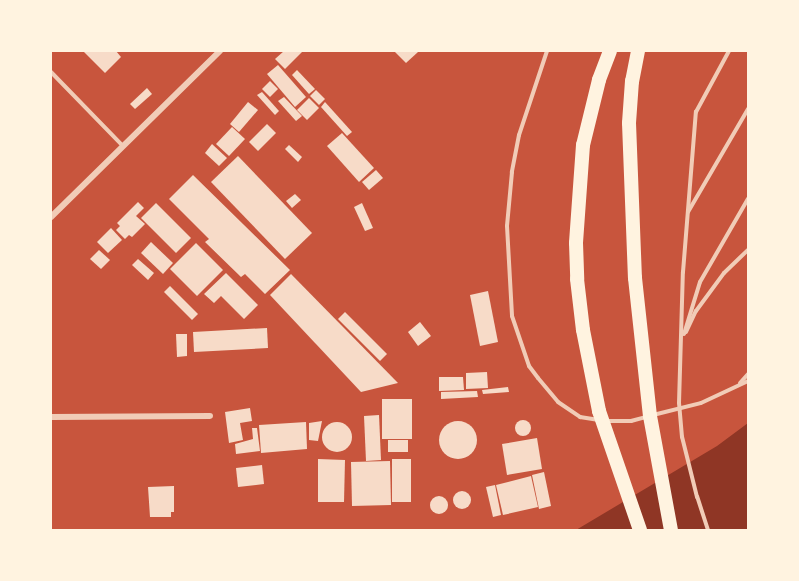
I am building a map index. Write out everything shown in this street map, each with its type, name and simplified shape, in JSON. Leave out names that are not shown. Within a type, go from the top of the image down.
[{"type":"highway","points":[[610,51],[599,80],[583,146],[576,243],[583,330],[599,411],[640,530]]},
{"type":"highway","points":[[638,51],[632,81],[629,123],[635,278],[650,416],[671,529]]},
{"type":"street","points":[[51,217],[220,51]]},
{"type":"street","points":[[51,417],[210,416]]},
{"type":"lane","points":[[547,51],[519,135],[507,226],[512,316],[528,366],[558,402],[580,417],[592,420],[631,421],[701,403],[748,381]]},
{"type":"lane","points":[[708,530],[697,498],[682,436],[679,403],[687,213],[696,112],[729,51]]},
{"type":"lane","points":[[51,72],[123,146]]},
{"type":"lane","points":[[687,213],[748,109]]},
{"type":"lane","points":[[682,341],[700,282],[748,199]]},
{"type":"lane","points":[[682,341],[696,311],[724,273],[748,250]]},
{"type":"lane","points":[[735,388],[748,374]]},
{"type":"shaded area","points":[[748,423],[748,530],[576,530],[717,446]]},
{"type":"building","points":[[83,51],[116,51],[121,57],[105,73]]},
{"type":"building","points":[[284,51],[303,51],[285,69],[275,59]]},
{"type":"building","points":[[394,51],[417,51],[418,52],[406,63]]},
{"type":"building","points":[[278,65],[306,97],[295,107],[267,74]]},
{"type":"building","points":[[297,70],[315,89],[309,94],[292,75]]},
{"type":"building","points":[[270,81],[278,89],[270,97],[262,89]]},
{"type":"building","points":[[147,88],[152,94],[135,109],[130,104]]},
{"type":"building","points":[[316,90],[325,99],[319,105],[310,96]]},
{"type":"building","points":[[262,92],[279,111],[275,115],[257,95]]},
{"type":"building","points":[[284,97],[302,116],[296,121],[278,101]]},
{"type":"building","points":[[309,98],[319,108],[307,120],[297,110]]},
{"type":"building","points":[[248,102],[258,110],[239,132],[230,124]]},
{"type":"building","points":[[325,102],[352,132],[347,136],[321,107]]},
{"type":"building","points":[[267,124],[276,133],[258,151],[249,142]]},
{"type":"building","points":[[232,127],[245,139],[229,156],[216,144]]},
{"type":"building","points":[[342,133],[374,168],[359,182],[327,146]]},
{"type":"building","points":[[212,144],[227,158],[219,166],[205,153]]},
{"type":"building","points":[[289,145],[302,157],[298,162],[285,149]]},
{"type":"building","points":[[238,156],[312,233],[285,259],[211,182]]},
{"type":"building","points":[[376,170],[383,178],[369,190],[362,182]]},
{"type":"building","points":[[193,175],[290,270],[265,294],[245,274],[241,277],[205,242],[209,239],[169,199]]},
{"type":"building","points":[[295,194],[301,200],[292,208],[286,201]]},
{"type":"building","points":[[138,202],[144,208],[136,216],[145,224],[132,237],[129,235],[125,239],[116,230],[120,226],[117,223]]},
{"type":"building","points":[[156,203],[191,238],[176,253],[141,218]]},
{"type":"building","points":[[362,203],[373,228],[365,231],[354,207]]},
{"type":"building","points":[[111,228],[122,240],[108,253],[97,242]]},
{"type":"building","points":[[151,242],[173,263],[163,274],[141,253]]},
{"type":"building","points":[[196,243],[223,270],[197,296],[170,269]]},
{"type":"building","points":[[99,250],[110,260],[101,269],[90,259]]},
{"type":"building","points":[[138,259],[154,273],[148,280],[132,265]]},
{"type":"building","points":[[226,273],[258,305],[244,319],[221,296],[214,303],[204,294]]},
{"type":"building","points":[[291,274],[398,383],[361,392],[270,295]]},
{"type":"building","points":[[170,286],[198,314],[192,320],[164,292]]},
{"type":"building","points":[[488,291],[498,342],[480,346],[470,295]]},
{"type":"building","points":[[345,312],[387,354],[380,361],[338,319]]},
{"type":"building","points":[[420,322],[431,336],[418,346],[408,332]]},
{"type":"building","points":[[267,328],[268,348],[194,352],[193,332]]},
{"type":"building","points":[[176,334],[187,334],[187,356],[177,357]]},
{"type":"building","points":[[487,372],[488,388],[466,389],[466,373]]},
{"type":"building","points":[[439,377],[463,377],[464,390],[439,391]]},
{"type":"building","points":[[508,387],[509,392],[483,394],[482,390]]},
{"type":"building","points":[[477,391],[478,397],[441,399],[441,392]]},
{"type":"building","points":[[382,399],[412,399],[412,439],[382,439]]},
{"type":"building","points":[[250,408],[252,421],[240,423],[243,440],[229,443],[225,412]]},
{"type":"building","points":[[379,415],[381,460],[366,461],[364,416]]},
{"type":"building","points":[[520,420],[526,420],[531,428],[529,434],[520,436],[515,431],[515,425]]},
{"type":"building","points":[[322,421],[318,441],[309,440],[309,423]]},
{"type":"building","points":[[458,421],[472,426],[477,440],[472,454],[458,459],[444,454],[439,440],[444,426]]},
{"type":"building","points":[[306,422],[307,449],[261,453],[259,425]]},
{"type":"building","points":[[337,422],[348,426],[352,437],[348,448],[337,452],[326,448],[322,437],[326,426]]},
{"type":"building","points":[[252,428],[257,428],[260,451],[236,454],[235,444],[253,439]]},
{"type":"building","points":[[537,438],[542,469],[507,475],[502,444]]},
{"type":"building","points":[[388,440],[408,440],[408,452],[388,452]]},
{"type":"building","points":[[318,459],[345,460],[344,502],[318,502]]},
{"type":"building","points":[[392,459],[411,459],[411,502],[392,502]]},
{"type":"building","points":[[390,461],[391,505],[352,506],[351,462]]},
{"type":"building","points":[[262,465],[264,484],[238,487],[236,468]]},
{"type":"building","points":[[544,472],[551,506],[539,509],[532,475]]},
{"type":"building","points":[[531,476],[538,507],[503,515],[496,485]]},
{"type":"building","points":[[495,485],[501,515],[493,517],[486,487]]},
{"type":"building","points":[[174,486],[174,512],[171,512],[171,517],[150,517],[148,487]]},
{"type":"building","points":[[462,491],[468,494],[471,500],[468,506],[462,509],[456,506],[453,500],[456,494]]},
{"type":"building","points":[[439,496],[445,499],[448,505],[445,511],[439,514],[433,511],[430,505],[433,499]]}]
